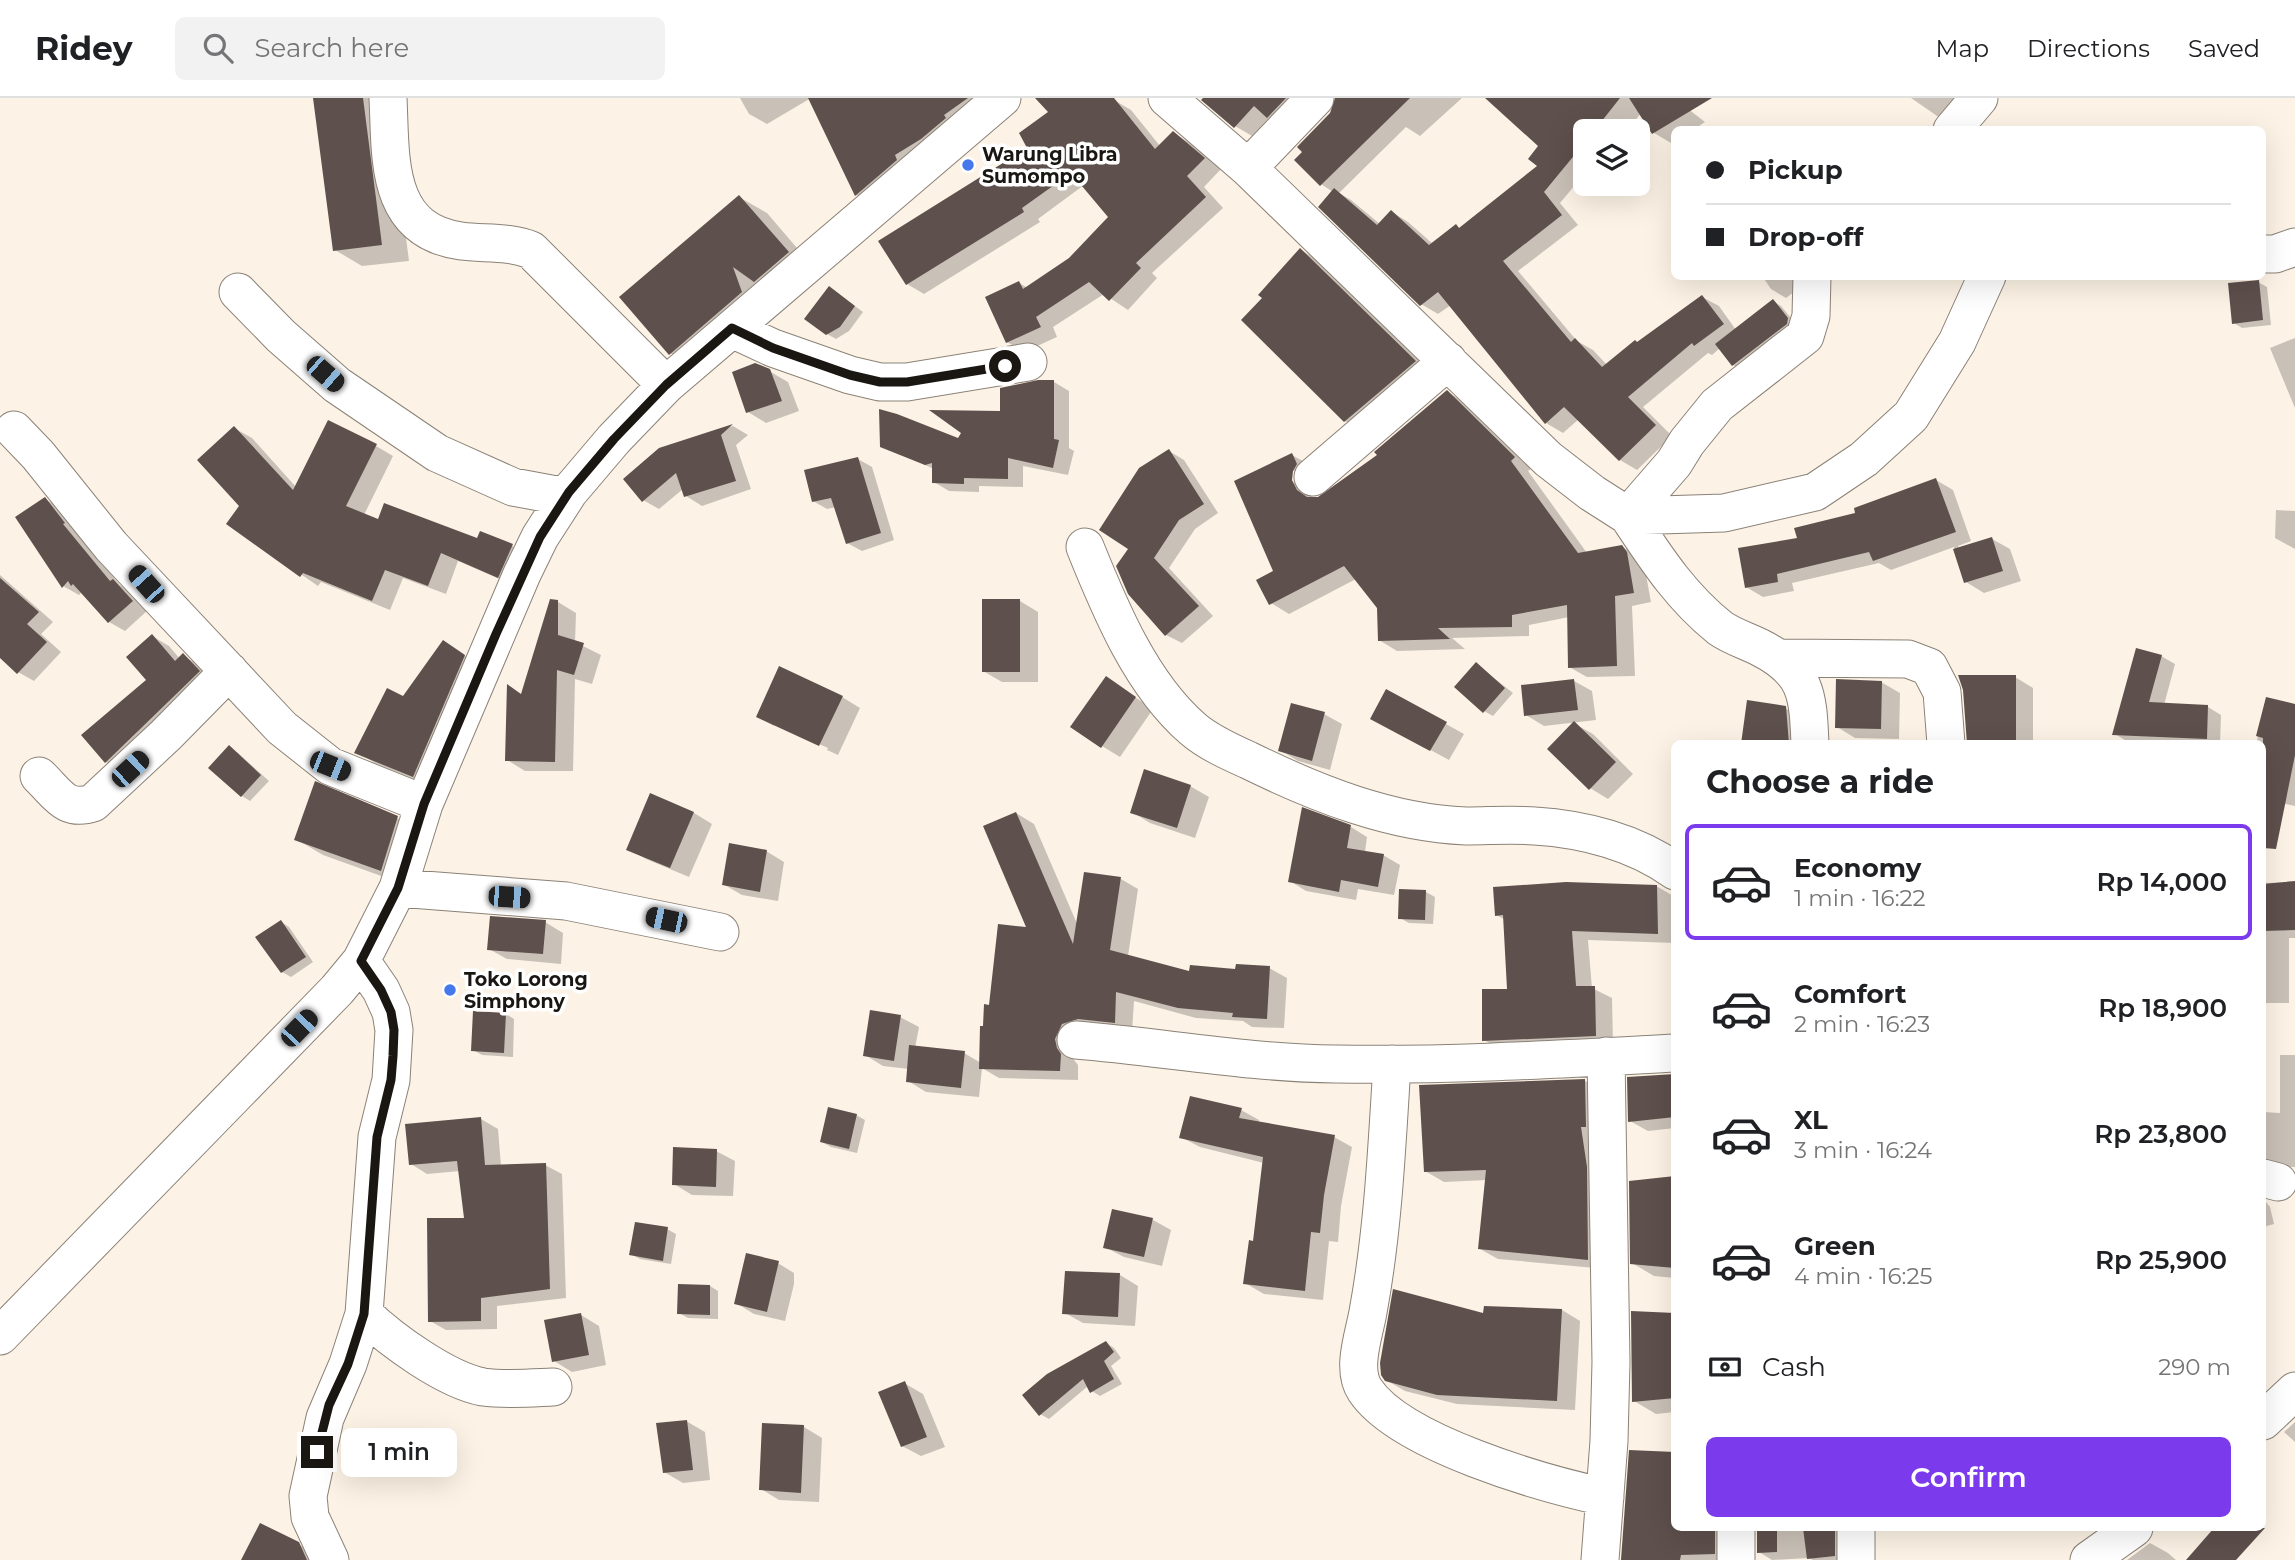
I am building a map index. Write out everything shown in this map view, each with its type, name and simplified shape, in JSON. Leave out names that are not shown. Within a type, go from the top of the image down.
[{"type":"street","points":[[388,98],[393,178],[400,200],[421,224],[436,234],[457,240],[516,245],[531,250],[666,385]]},
{"type":"street","points":[[0,1336],[337,990],[361,961],[398,888],[424,804],[522,573],[540,537],[569,492],[614,439],[666,385],[1002,98]]},
{"type":"street","points":[[1167,98],[1248,168],[1548,460],[1628,516],[1672,582],[1722,629],[1782,658],[1909,659],[1929,667],[1942,692],[1946,740]]},
{"type":"street","points":[[1248,168],[1315,98]]},
{"type":"street","points":[[1955,126],[1979,98]]},
{"type":"street","points":[[2266,254],[2275,254],[2295,247]]},
{"type":"street","points":[[1628,516],[1674,463],[1717,405],[1805,335],[1811,316],[1812,280]]},
{"type":"street","points":[[1628,516],[1724,513],[1815,492],[1864,460],[1911,416],[1957,342],[1985,280]]},
{"type":"street","points":[[238,292],[281,336],[337,385],[437,453],[513,487],[556,495],[569,492]]},
{"type":"street","points":[[732,328],[786,352],[850,375],[880,382],[907,382],[1027,362]]},
{"type":"street","points":[[1313,477],[1448,361]]},
{"type":"street","points":[[14,430],[38,455],[111,546],[282,729],[330,766],[424,804]]},
{"type":"street","points":[[1085,547],[1125,637],[1160,693],[1194,730],[1227,750],[1268,770],[1372,810],[1463,825],[1535,825],[1595,834],[1657,858],[1671,868]]},
{"type":"street","points":[[1782,658],[1802,683],[1809,715],[1810,740]]},
{"type":"street","points":[[39,776],[68,804],[81,807],[93,803],[166,736],[229,671]]},
{"type":"street","points":[[398,888],[566,901],[720,932]]},
{"type":"street","points":[[330,1560],[310,1517],[308,1492],[325,1418],[348,1364],[364,1314],[377,1137],[391,1080],[394,1030],[391,1012],[381,990],[361,961]]},
{"type":"street","points":[[1076,1040],[1269,1061],[1335,1064],[1671,1053]]},
{"type":"street","points":[[1600,1560],[1611,1362],[1606,1056]]},
{"type":"street","points":[[1392,1063],[1384,1180],[1372,1288],[1358,1364],[1364,1389],[1389,1414],[1435,1442],[1556,1486],[1605,1497]]},
{"type":"street","points":[[364,1314],[387,1335],[412,1352],[471,1384],[498,1388],[553,1388]]},
{"type":"street","points":[[2266,1418],[2295,1391]]},
{"type":"street","points":[[1736,1531],[1736,1560]]},
{"type":"street","points":[[1856,1531],[1856,1560]]},
{"type":"street","points":[[2089,1560],[2130,1531]]},
{"type":"building","points":[[313,98],[363,98],[382,245],[333,251]]},
{"type":"building","points":[[808,98],[968,98],[944,115],[946,118],[921,139],[895,155],[897,160],[855,196]]},
{"type":"building","points":[[1035,98],[1114,98],[1155,149],[1173,131],[1205,158],[1187,176],[1206,197],[1136,263],[1141,268],[1109,301],[1089,282],[1036,317],[1041,327],[1006,343],[985,297],[1019,281],[1023,289],[1069,258],[1108,217],[1071,173],[1022,208],[1024,212],[906,285],[878,241],[1027,148],[1019,133],[1048,112]]},
{"type":"building","points":[[1286,98],[1267,118],[1254,106],[1234,128],[1201,100]]},
{"type":"building","points":[[1335,98],[1410,98],[1320,186],[1294,160],[1302,152],[1297,147],[1330,113]]},
{"type":"building","points":[[1485,98],[1620,98],[1603,119],[1573,119],[1573,157],[1544,192],[1562,215],[1503,261],[1571,342],[1575,338],[1602,367],[1635,340],[1637,342],[1702,295],[1724,324],[1694,346],[1692,343],[1628,397],[1656,425],[1619,461],[1564,407],[1545,424],[1438,292],[1420,306],[1318,207],[1334,188],[1377,225],[1391,210],[1429,245],[1456,224],[1459,228],[1537,166],[1528,159],[1538,146]]},
{"type":"building","points":[[1629,98],[1712,98],[1652,134],[1650,119],[1642,119]]},
{"type":"building","points":[[739,195],[789,252],[754,282],[733,267],[742,292],[669,355],[619,297]]},
{"type":"building","points":[[1300,248],[1416,361],[1344,422],[1241,320],[1262,298],[1258,295]]},
{"type":"building","points":[[2259,280],[2263,320],[2232,324],[2228,283]]},
{"type":"building","points":[[829,286],[855,306],[840,327],[826,335],[804,319]]},
{"type":"building","points":[[1773,299],[1788,318],[1787,324],[1732,366],[1715,344]]},
{"type":"building","points":[[755,363],[770,369],[782,401],[746,413],[732,372]]},
{"type":"building","points":[[1038,380],[1054,380],[1054,439],[1059,440],[1053,468],[1008,458],[1008,479],[964,478],[964,484],[932,483],[932,463],[925,465],[880,447],[879,409],[958,438],[961,433],[929,410],[1000,411],[1000,388]]},
{"type":"building","points":[[1447,390],[1515,457],[1511,461],[1578,553],[1622,545],[1627,552],[1634,593],[1615,596],[1617,666],[1568,668],[1567,605],[1512,615],[1512,627],[1438,628],[1450,639],[1378,641],[1377,608],[1344,566],[1269,605],[1256,580],[1273,571],[1234,481],[1292,453],[1297,464],[1292,480],[1297,490],[1307,497],[1318,497],[1377,455],[1374,452]]},
{"type":"building","points":[[328,420],[377,444],[346,506],[378,519],[384,503],[477,538],[480,531],[513,544],[498,578],[441,553],[428,586],[385,570],[372,601],[303,573],[300,577],[226,524],[239,506],[197,460],[234,426],[293,490]]},
{"type":"building","points":[[733,424],[721,435],[736,481],[684,497],[676,473],[642,502],[623,479],[659,448]]},
{"type":"building","points":[[1169,449],[1204,504],[1179,520],[1154,558],[1199,606],[1165,636],[1128,594],[1116,566],[1128,549],[1099,530],[1139,468]]},
{"type":"building","points":[[858,457],[881,533],[846,544],[831,498],[812,502],[804,470]]},
{"type":"building","points":[[1936,478],[1956,532],[1873,561],[1869,552],[1777,574],[1778,582],[1745,588],[1738,548],[1797,538],[1794,528],[1855,513],[1854,508]]},
{"type":"building","points":[[45,497],[65,523],[63,524],[110,581],[113,579],[133,601],[108,623],[73,584],[71,586],[68,581],[62,588],[15,517]]},
{"type":"building","points":[[1992,537],[2003,571],[1964,583],[1953,549]]},
{"type":"building","points":[[0,578],[39,612],[27,624],[47,642],[17,674],[0,658]]},
{"type":"building","points":[[550,599],[558,600],[558,635],[584,643],[574,675],[557,670],[555,762],[505,761],[507,684],[521,694]]},
{"type":"building","points":[[982,599],[1020,599],[1020,672],[982,672]]},
{"type":"building","points":[[152,634],[175,661],[183,653],[200,671],[105,763],[81,735],[146,680],[126,657]]},
{"type":"building","points":[[443,640],[465,655],[413,777],[354,753],[387,688],[403,696]]},
{"type":"building","points":[[2136,648],[2162,655],[2149,702],[2208,705],[2207,739],[2112,735]]},
{"type":"building","points":[[1476,662],[1505,688],[1483,713],[1454,687]]},
{"type":"building","points":[[779,666],[843,696],[819,746],[756,717]]},
{"type":"building","points":[[1958,675],[2016,675],[2016,740],[1967,740],[1963,690]]},
{"type":"building","points":[[1106,676],[1136,697],[1101,748],[1070,727]]},
{"type":"building","points":[[1574,679],[1578,710],[1524,716],[1521,685]]},
{"type":"building","points":[[1836,679],[1882,681],[1881,729],[1835,728]]},
{"type":"building","points":[[1386,689],[1447,722],[1430,751],[1370,719]]},
{"type":"building","points":[[2266,697],[2295,704],[2295,755],[2276,849],[2266,848],[2266,740],[2256,736]]},
{"type":"building","points":[[1747,700],[1786,706],[1789,740],[1742,740]]},
{"type":"building","points":[[1291,703],[1325,712],[1312,761],[1278,751]]},
{"type":"building","points":[[1574,721],[1616,762],[1589,790],[1547,749]]},
{"type":"building","points":[[229,745],[261,775],[241,797],[208,768]]},
{"type":"building","points":[[1144,769],[1191,785],[1177,828],[1130,813]]},
{"type":"building","points":[[315,781],[398,816],[381,871],[294,840]]},
{"type":"building","points":[[650,793],[694,812],[670,868],[626,850]]},
{"type":"building","points":[[1302,807],[1351,825],[1347,848],[1384,854],[1378,887],[1341,880],[1339,892],[1288,882]]},
{"type":"building","points":[[1016,812],[1073,944],[1084,872],[1121,877],[1110,950],[1189,971],[1190,965],[1235,969],[1236,964],[1270,966],[1267,1019],[1232,1017],[1233,1013],[1178,1008],[1116,992],[1115,1023],[1078,1019],[1062,1024],[1055,1039],[1061,1054],[1060,1071],[979,1069],[980,1026],[983,1026],[984,1004],[989,1005],[998,924],[1026,927],[983,826]]},
{"type":"building","points":[[729,843],[767,850],[760,892],[722,885]]},
{"type":"building","points":[[2295,881],[2295,930],[2266,931],[2266,884]]},
{"type":"building","points":[[1566,882],[1657,885],[1658,934],[1572,931],[1576,986],[1595,986],[1596,1036],[1482,1041],[1482,989],[1507,989],[1503,915],[1495,916],[1493,887]]},
{"type":"building","points":[[1399,889],[1426,890],[1425,920],[1398,919]]},
{"type":"building","points":[[490,916],[546,920],[543,954],[487,950]]},
{"type":"building","points":[[281,920],[306,957],[281,973],[255,937]]},
{"type":"building","points":[[870,1010],[901,1015],[894,1061],[863,1056]]},
{"type":"building","points":[[473,1011],[506,1013],[504,1053],[471,1051]]},
{"type":"building","points":[[909,1045],[965,1051],[961,1088],[906,1082]]},
{"type":"building","points":[[1671,1074],[1671,1117],[1628,1122],[1627,1077]]},
{"type":"building","points":[[1585,1079],[1586,1127],[1581,1127],[1587,1167],[1588,1260],[1478,1249],[1486,1170],[1424,1172],[1419,1085]]},
{"type":"building","points":[[1190,1096],[1242,1108],[1239,1118],[1335,1135],[1320,1233],[1311,1232],[1305,1291],[1243,1284],[1249,1240],[1253,1241],[1263,1157],[1179,1138]]},
{"type":"building","points":[[828,1107],[857,1114],[849,1149],[820,1142]]},
{"type":"building","points":[[481,1117],[485,1165],[546,1163],[550,1289],[481,1298],[481,1321],[428,1322],[427,1218],[464,1218],[457,1161],[409,1165],[405,1124]]},
{"type":"building","points":[[673,1147],[717,1149],[716,1187],[672,1185]]},
{"type":"building","points":[[1671,1176],[1671,1268],[1630,1264],[1629,1181]]},
{"type":"building","points":[[1112,1209],[1153,1218],[1144,1257],[1103,1248]]},
{"type":"building","points":[[635,1222],[668,1227],[663,1261],[629,1255]]},
{"type":"building","points":[[746,1253],[779,1261],[767,1312],[734,1304]]},
{"type":"building","points":[[1065,1271],[1120,1273],[1118,1317],[1062,1314]]},
{"type":"building","points":[[678,1284],[710,1285],[710,1315],[677,1314]]},
{"type":"building","points":[[1393,1289],[1483,1313],[1484,1306],[1562,1309],[1557,1401],[1437,1395],[1385,1381],[1381,1375],[1380,1363]]},
{"type":"building","points":[[1631,1311],[1671,1313],[1671,1398],[1632,1402]]},
{"type":"building","points":[[581,1313],[589,1355],[552,1362],[544,1320]]},
{"type":"building","points":[[1106,1341],[1114,1352],[1104,1361],[1114,1379],[1090,1393],[1083,1379],[1039,1416],[1022,1395],[1047,1374]]},
{"type":"building","points":[[905,1381],[927,1437],[901,1447],[878,1392]]},
{"type":"building","points":[[687,1420],[693,1470],[663,1473],[656,1423]]},
{"type":"building","points":[[762,1423],[804,1425],[801,1493],[759,1490]]},
{"type":"building","points":[[1629,1450],[1671,1452],[1671,1531],[1715,1531],[1715,1554],[1681,1555],[1680,1560],[1621,1560]]},
{"type":"building","points":[[260,1523],[299,1542],[307,1560],[241,1560]]},
{"type":"building","points":[[1757,1531],[1777,1531],[1777,1552],[1757,1553]]},
{"type":"building","points":[[1803,1531],[1835,1531],[1835,1556],[1807,1559]]},
{"type":"building","points":[[2211,1531],[2262,1531],[2236,1560],[2186,1560]]},
{"type":"place","name":"Warung Libra Sumompo","points":[[968,165]]},
{"type":"place","name":"Toko Lorong Simphony","points":[[450,990]]},
{"type":"route","points":[[317,1452],[329,1405],[348,1364],[364,1314],[378,1127],[391,1080],[394,1030],[391,1012],[381,990],[361,961],[398,888],[424,804],[522,573],[540,537],[569,492],[614,439],[666,385],[732,328],[773,348],[868,381],[907,382],[1005,366]]}]
